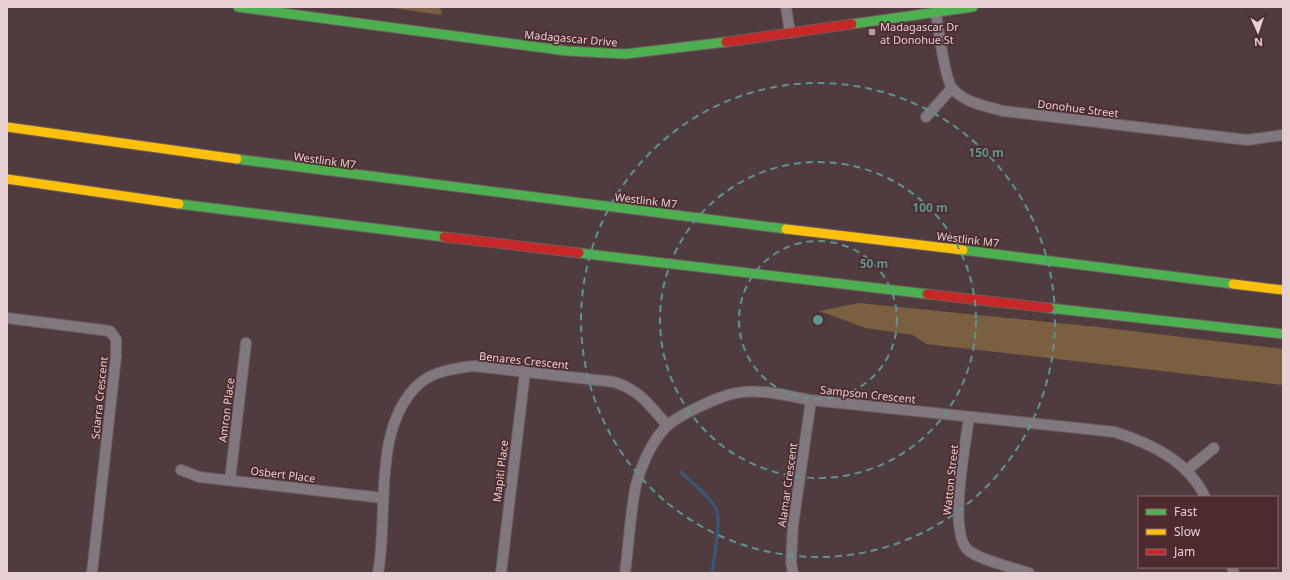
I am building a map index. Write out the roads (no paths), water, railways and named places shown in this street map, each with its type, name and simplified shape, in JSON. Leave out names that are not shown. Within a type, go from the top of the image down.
[{"type":"main road","name":"Madagascar Drive","points":[[238,7],[566,51],[604,54],[660,51],[973,7]]},
{"type":"main road","name":"Westlink M7","points":[[7,127],[335,173],[1283,290]]},
{"type":"main road","points":[[7,179],[147,200],[528,247],[762,273],[1080,312],[1283,334]]},
{"type":"main road","points":[[7,187],[147,200]]},
{"type":"street","points":[[786,7],[790,33]]},
{"type":"street","points":[[926,117],[952,88],[945,67],[936,13]]},
{"type":"street","name":"Donohue Street","points":[[952,88],[973,103],[1002,111],[1247,140],[1283,135]]},
{"type":"street","name":"Sciarra Crescent","points":[[7,318],[110,331],[116,340],[116,356],[92,573]]},
{"type":"street","name":"Amron Place","points":[[230,480],[246,343]]},
{"type":"street","name":"Benares Crescent","points":[[378,573],[383,498],[392,434],[407,398],[420,382],[435,374],[454,368],[474,366],[614,382],[628,387],[641,395],[668,425]]},
{"type":"street","name":"Mapiti Place","points":[[501,573],[525,372]]},
{"type":"street","name":"Sampson Crescent","points":[[625,573],[636,484],[651,449],[668,425],[716,398],[736,393],[772,394],[811,400],[969,417],[1092,428],[1115,432],[1142,441],[1166,454],[1187,470],[1204,496]]},
{"type":"street","name":"Alamar Crescent","points":[[793,573],[791,562],[793,525],[811,400]]},
{"type":"street","name":"Watton Street","points":[[969,417],[958,510],[960,540],[968,550],[981,557],[1029,573]]},
{"type":"street","points":[[1187,470],[1214,448]]},
{"type":"street","name":"Osbert Place","points":[[181,470],[200,477],[383,498]]},
{"type":"waterway","points":[[681,472],[711,501],[717,511],[718,532],[712,573]]},
{"type":"place","name":"Madagascar Dr at Donohue St","points":[[872,32]]}]
